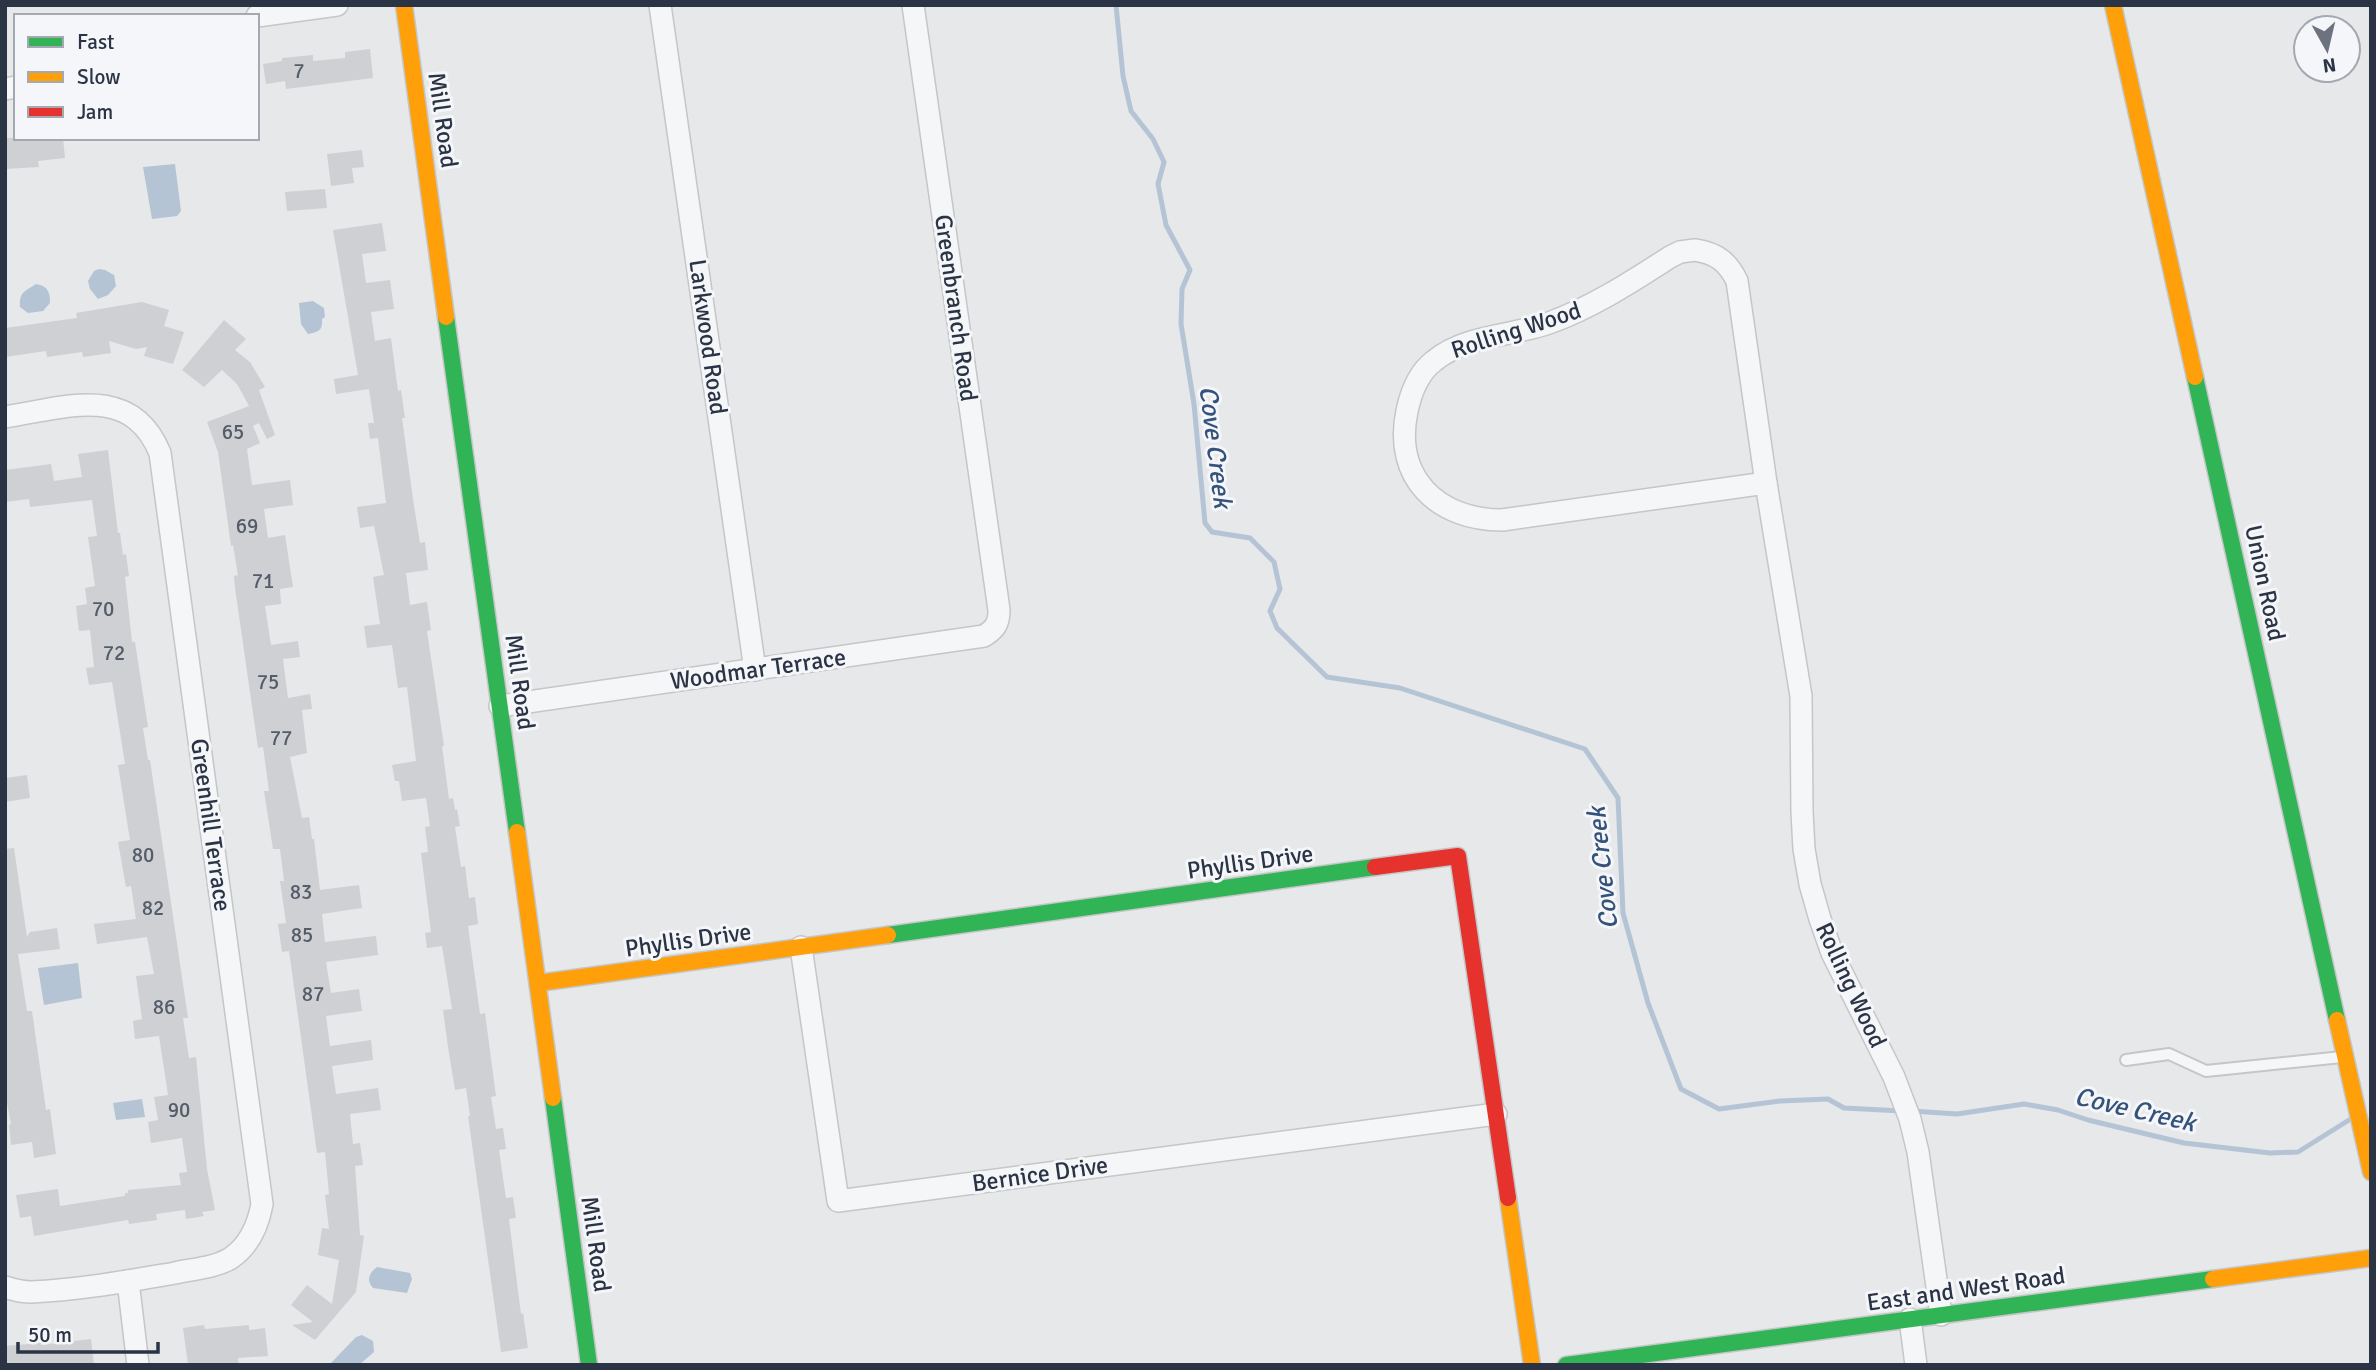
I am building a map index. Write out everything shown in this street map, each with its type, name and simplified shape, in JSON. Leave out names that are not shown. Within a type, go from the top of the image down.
[{"type":"street","points":[[259,16],[337,5]]},
{"type":"street","name":"Mill Road","points":[[404,5],[589,1365]]},
{"type":"street","name":"Larkwood Road","points":[[660,5],[755,670]]},
{"type":"street","name":"Greenbranch Road","points":[[913,5],[999,610]]},
{"type":"street","name":"Union Road","points":[[2113,5],[2371,1172]]},
{"type":"street","name":"Rolling Wood","points":[[1766,483],[1502,520],[1481,520],[1447,509],[1430,496],[1409,463],[1404,443],[1404,424],[1410,396],[1419,378],[1431,363],[1447,351],[1462,344],[1547,324],[1579,312],[1680,252],[1709,252],[1731,268],[1737,281],[1766,483],[1801,696],[1802,812],[1810,884],[1832,953],[1894,1077],[1910,1119],[1918,1153],[1941,1315]]},
{"type":"street","name":"Greenhill Terrace","points":[[5,417],[90,404],[115,406],[130,413],[144,425],[160,453],[262,1204],[259,1220],[243,1248],[213,1266],[128,1281],[32,1292],[5,1287]]},
{"type":"street","name":"Woodmar Terrace","points":[[500,706],[984,636],[999,622],[999,610]]},
{"type":"street","name":"Phyllis Drive","points":[[538,983],[1458,856],[1532,1365]]},
{"type":"street","name":"Bernice Drive","points":[[801,947],[838,1201],[1496,1114]]},
{"type":"street","name":"East and West Road","points":[[1580,1364],[2371,1258]]},
{"type":"street","points":[[128,1281],[138,1365]]},
{"type":"street","points":[[1910,1320],[1916,1365]]},
{"type":"lane","points":[[2126,1060],[2169,1054],[2206,1071],[2345,1057]]},
{"type":"water","points":[[175,164],[181,211],[177,216],[152,219],[143,167]]},
{"type":"water","points":[[99,269],[114,275],[116,286],[108,295],[98,299],[90,289],[88,281],[94,271]]},
{"type":"water","points":[[36,284],[48,290],[50,303],[43,311],[28,313],[20,307],[21,298],[24,292]]},
{"type":"water","points":[[313,301],[324,308],[325,317],[319,330],[308,334],[301,324],[299,303]]},
{"type":"water","points":[[78,963],[82,998],[44,1005],[38,968]]},
{"type":"water","points":[[142,1099],[145,1117],[116,1120],[113,1103]]},
{"type":"water","points":[[377,1267],[410,1273],[412,1279],[407,1293],[373,1288],[369,1277]]},
{"type":"water","points":[[362,1335],[373,1341],[374,1352],[359,1365],[330,1364],[356,1337]]},
{"type":"building","points":[[370,49],[373,78],[286,89],[285,81],[266,84],[263,64],[282,61],[282,58],[313,55],[313,61],[345,58],[345,52]]},
{"type":"building","points":[[5,138],[63,140],[65,158],[38,161],[39,167],[5,169]]},
{"type":"building","points":[[362,150],[364,167],[352,168],[354,183],[331,186],[327,154]]},
{"type":"building","points":[[325,189],[327,208],[287,211],[285,192]]},
{"type":"building","points":[[382,223],[386,251],[362,254],[366,283],[390,280],[394,309],[371,312],[375,341],[391,338],[398,391],[401,390],[405,418],[402,418],[420,543],[425,542],[428,570],[406,573],[410,605],[427,602],[431,630],[427,631],[449,799],[453,798],[455,810],[457,809],[460,826],[455,827],[461,867],[465,866],[469,898],[475,897],[478,924],[468,926],[480,1014],[485,1013],[496,1096],[491,1097],[496,1129],[503,1128],[506,1149],[499,1150],[506,1198],[513,1197],[516,1218],[509,1219],[528,1348],[501,1352],[466,1088],[455,1090],[448,1047],[443,1010],[452,1009],[442,946],[427,948],[425,933],[431,932],[421,853],[428,852],[425,827],[430,826],[426,798],[402,801],[399,781],[395,781],[392,765],[416,761],[407,687],[398,688],[392,645],[367,648],[364,626],[380,624],[373,577],[384,575],[374,526],[360,528],[357,507],[386,503],[378,438],[370,439],[368,423],[374,423],[369,389],[336,394],[334,379],[358,375],[333,230]]},
{"type":"building","points":[[142,302],[169,310],[164,326],[184,332],[173,364],[144,356],[147,347],[136,349],[109,341],[111,353],[83,357],[82,352],[47,357],[46,351],[5,357],[5,328],[77,318],[76,313]]},
{"type":"building","points":[[224,320],[246,339],[235,350],[250,362],[265,387],[259,390],[275,435],[267,439],[259,423],[253,426],[260,443],[247,449],[252,485],[290,480],[293,505],[264,509],[268,538],[285,535],[293,587],[280,589],[281,604],[265,606],[271,645],[298,641],[300,657],[283,659],[288,698],[310,694],[312,709],[302,710],[307,753],[290,757],[302,818],[309,817],[320,890],[359,885],[362,908],[322,914],[325,942],[376,936],[378,955],[326,962],[331,993],[359,989],[362,1011],[326,1016],[330,1046],[371,1040],[373,1060],[332,1066],[336,1094],[378,1088],[381,1110],[350,1114],[353,1144],[360,1143],[363,1165],[355,1166],[360,1235],[364,1236],[356,1292],[315,1340],[292,1325],[313,1322],[291,1305],[307,1285],[332,1304],[339,1260],[318,1255],[322,1228],[329,1229],[325,1195],[329,1194],[325,1152],[317,1153],[289,951],[282,952],[278,924],[286,923],[280,881],[284,881],[280,849],[273,849],[264,791],[269,791],[263,747],[258,748],[235,588],[234,576],[238,575],[233,545],[231,546],[218,452],[207,422],[249,406],[237,384],[222,370],[204,387],[182,370]]},
{"type":"building","points":[[108,450],[118,533],[123,555],[126,554],[129,576],[125,577],[132,642],[135,642],[148,727],[143,728],[188,1018],[183,1018],[189,1058],[196,1057],[207,1169],[215,1210],[202,1212],[204,1216],[186,1219],[185,1210],[156,1214],[157,1220],[129,1224],[128,1220],[34,1236],[31,1216],[20,1218],[16,1195],[58,1189],[60,1206],[125,1196],[128,1190],[181,1185],[179,1173],[187,1172],[182,1138],[151,1143],[148,1122],[158,1120],[154,1097],[168,1095],[159,1036],[135,1039],[133,1021],[142,1019],[136,976],[154,974],[147,937],[97,944],[94,924],[136,919],[131,886],[126,887],[118,842],[130,840],[118,765],[125,764],[112,682],[89,685],[86,668],[94,667],[90,630],[79,631],[76,606],[87,604],[85,588],[95,586],[88,537],[97,536],[92,500],[30,507],[29,499],[5,502],[5,470],[51,464],[54,481],[82,477],[78,454]]},
{"type":"building","points":[[27,775],[30,798],[5,802],[5,778]]},
{"type":"building","points":[[14,848],[27,937],[30,932],[57,928],[60,949],[18,954],[27,1011],[32,1011],[46,1110],[50,1109],[56,1154],[34,1158],[32,1142],[11,1145],[11,1124],[5,1093],[5,849]]},
{"type":"building","points":[[204,1325],[205,1329],[249,1325],[249,1330],[265,1328],[268,1356],[238,1358],[239,1365],[188,1365],[183,1328]]},
{"type":"building","points":[[91,1339],[94,1365],[5,1365],[5,1346]]},
{"type":"waterway","name":"Cove Creek","points":[[1116,5],[1123,76],[1131,111],[1153,139],[1164,162],[1158,184],[1166,225],[1190,270],[1182,289],[1181,324],[1194,404],[1205,523],[1212,532],[1250,538],[1274,562],[1280,589],[1270,611],[1277,628],[1327,677],[1400,688],[1585,749],[1618,798],[1623,913],[1648,1003],[1681,1089],[1719,1109],[1780,1101],[1828,1099],[1844,1108],[1902,1111]]},
{"type":"waterway","name":"Cove Creek","points":[[1912,1111],[1957,1114],[2024,1104],[2058,1110],[2184,1143],[2270,1153],[2298,1152],[2349,1120]]},
{"type":"traffic: fast","points":[[446,317],[517,832]]},
{"type":"traffic: fast","points":[[2195,377],[2337,1020]]},
{"type":"traffic: fast","points":[[888,935],[1375,867]]},
{"type":"traffic: fast","points":[[553,1098],[589,1365]]},
{"type":"traffic: fast","points":[[1566,1365],[2213,1279]]},
{"type":"traffic: slow","points":[[404,5],[446,317]]},
{"type":"traffic: slow","points":[[2113,5],[2195,377]]},
{"type":"traffic: slow","points":[[517,832],[553,1098]]},
{"type":"traffic: slow","points":[[538,983],[888,935]]},
{"type":"traffic: slow","points":[[2337,1020],[2371,1172]]},
{"type":"traffic: slow","points":[[1508,1198],[1532,1365]]},
{"type":"traffic: slow","points":[[2213,1279],[2371,1258]]},
{"type":"traffic: jam","points":[[1375,867],[1458,856],[1508,1198]]}]
